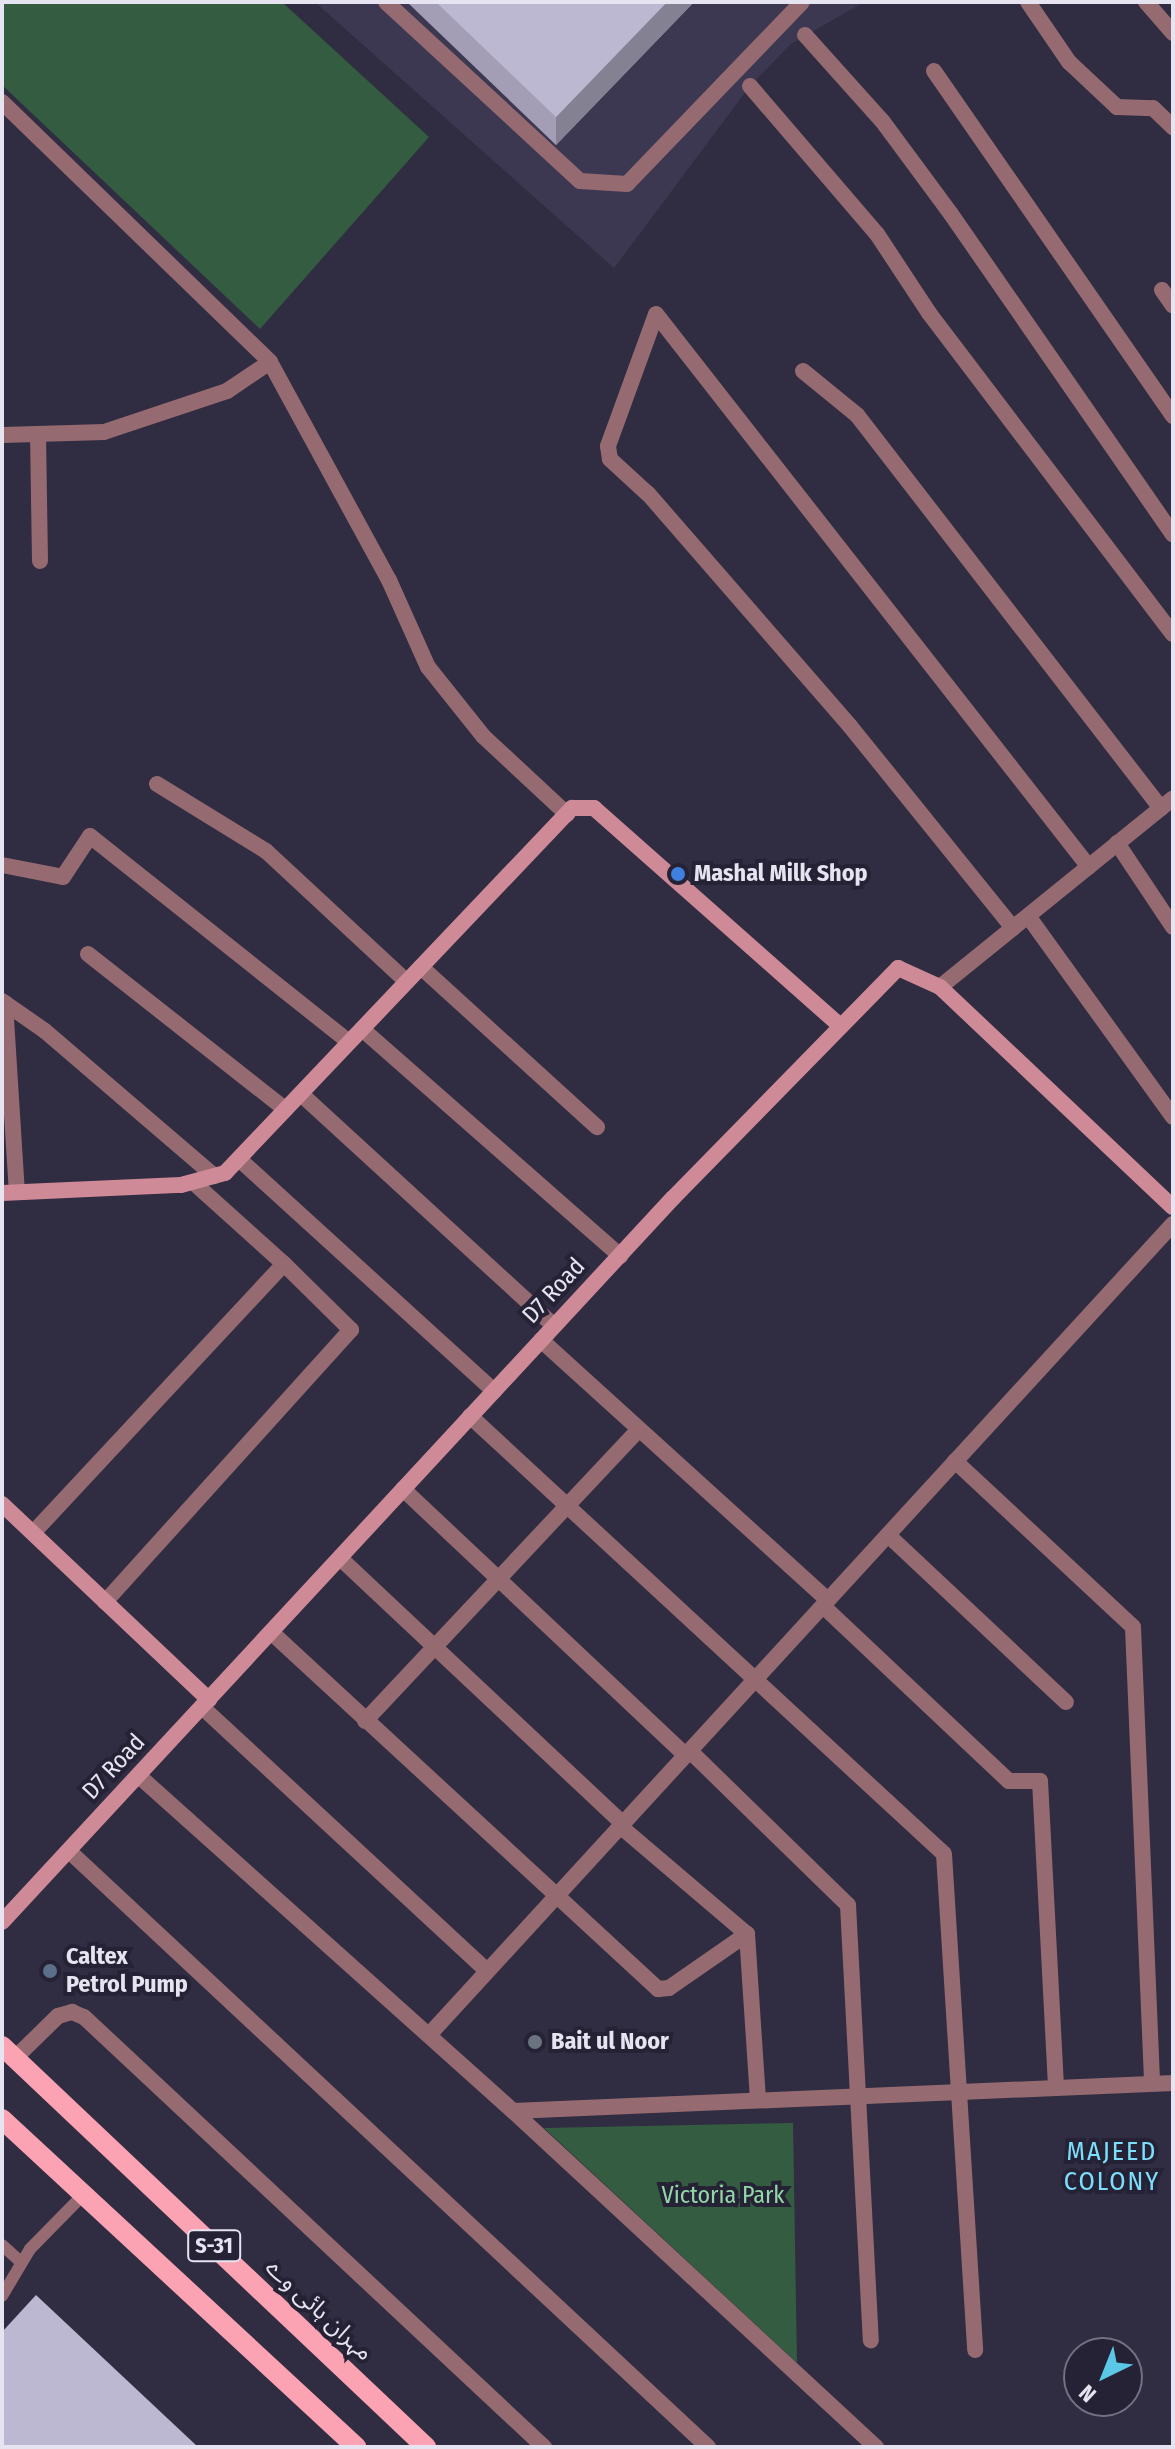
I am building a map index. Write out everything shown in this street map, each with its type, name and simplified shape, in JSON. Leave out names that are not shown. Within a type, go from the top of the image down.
[{"type":"main road","name":"مہران ہائی وے","points":[[9,2052],[426,2447]]},
{"type":"main road","name":"S-31","points":[[2,2119],[356,2447]]},
{"type":"street","points":[[386,2],[580,181],[627,184],[802,2]]},
{"type":"street","points":[[1028,2],[1069,62],[1117,107],[1153,108],[1173,127]]},
{"type":"street","points":[[1146,2],[1173,33]]},
{"type":"street","points":[[805,35],[883,122],[1173,535]]},
{"type":"street","points":[[934,71],[1173,416]]},
{"type":"street","points":[[750,86],[877,234],[929,313],[1173,634]]},
{"type":"street","points":[[2,102],[270,362],[389,580],[428,667],[483,736],[567,814]]},
{"type":"street","points":[[1162,290],[1173,306]]},
{"type":"street","points":[[1013,928],[850,726],[648,494],[610,459],[608,446],[656,314],[1089,867]]},
{"type":"street","points":[[2,435],[104,432],[227,391],[270,362]]},
{"type":"street","points":[[803,371],[857,415],[1167,803],[940,987]]},
{"type":"street","points":[[38,434],[40,561]]},
{"type":"street","points":[[157,784],[266,851],[407,982]]},
{"type":"street","points":[[3,1002],[10,1192],[193,1182],[214,1176],[239,1159],[572,808],[594,808],[838,1024]]},
{"type":"street","points":[[2,865],[63,877],[90,836],[349,1042]]},
{"type":"street","points":[[1117,843],[1173,927]]},
{"type":"street","points":[[1028,916],[1173,1117]]},
{"type":"street","points":[[88,954],[285,1109]]},
{"type":"street","points":[[421,967],[597,1127]]},
{"type":"street","name":"D7 Road","points":[[2,1922],[554,1326],[838,1024],[898,968],[940,987],[1171,1200]]},
{"type":"street","points":[[3,1002],[45,1031],[214,1176]]},
{"type":"street","points":[[362,1029],[620,1256]]},
{"type":"street","points":[[301,1094],[554,1326]]},
{"type":"street","points":[[239,1159],[494,1391]]},
{"type":"street","points":[[105,1602],[351,1330],[193,1182]]},
{"type":"street","points":[[429,2035],[1173,1224]]},
{"type":"street","points":[[33,1533],[284,1264]]},
{"type":"street","points":[[541,1340],[825,1603],[1009,1781],[1040,1781],[1056,2086]]},
{"type":"street","points":[[470,1416],[944,1854],[975,2350]]},
{"type":"street","points":[[365,1721],[639,1429]]},
{"type":"street","points":[[955,1461],[1133,1627],[1152,2083]]},
{"type":"street","points":[[403,1489],[848,1905],[871,2340]]},
{"type":"street","points":[[2,1504],[206,1704],[487,1971]]},
{"type":"street","points":[[888,1535],[1066,1702]]},
{"type":"street","points":[[340,1558],[622,1825],[747,1934],[758,2098]]},
{"type":"street","points":[[271,1632],[663,1991],[747,1934]]},
{"type":"street","points":[[139,1776],[513,2111],[876,2447]]},
{"type":"street","points":[[69,1851],[708,2447]]},
{"type":"street","points":[[9,2052],[58,2016],[72,2012],[84,2017],[544,2447]]},
{"type":"street","points":[[513,2111],[858,2093],[1173,2083]]},
{"type":"lane","points":[[2,2296],[21,2262],[83,2195]]},
{"type":"lane","points":[[2,2245],[21,2262]]},
{"type":"shaded area","points":[[315,2],[864,2],[791,44],[750,86],[614,268]]},
{"type":"green space","points":[[2,2],[282,2],[429,137],[260,329],[2,85]]},
{"type":"green space","name":"Victoria Park","points":[[793,2123],[797,2363],[544,2128]]},
{"type":"building","points":[[436,2],[667,2],[556,117]]},
{"type":"building","points":[[36,2295],[198,2447],[2,2447],[2,2332]]},
{"type":"place","name":"Mashal Milk Shop","points":[[678,874]]},
{"type":"place","name":"Caltex Petrol Pump","points":[[50,1971]]},
{"type":"place","name":"Bait ul Noor","points":[[535,2042]]},
{"type":"district","name":"MAJEED COLONY","points":[[1112,2167]]}]
